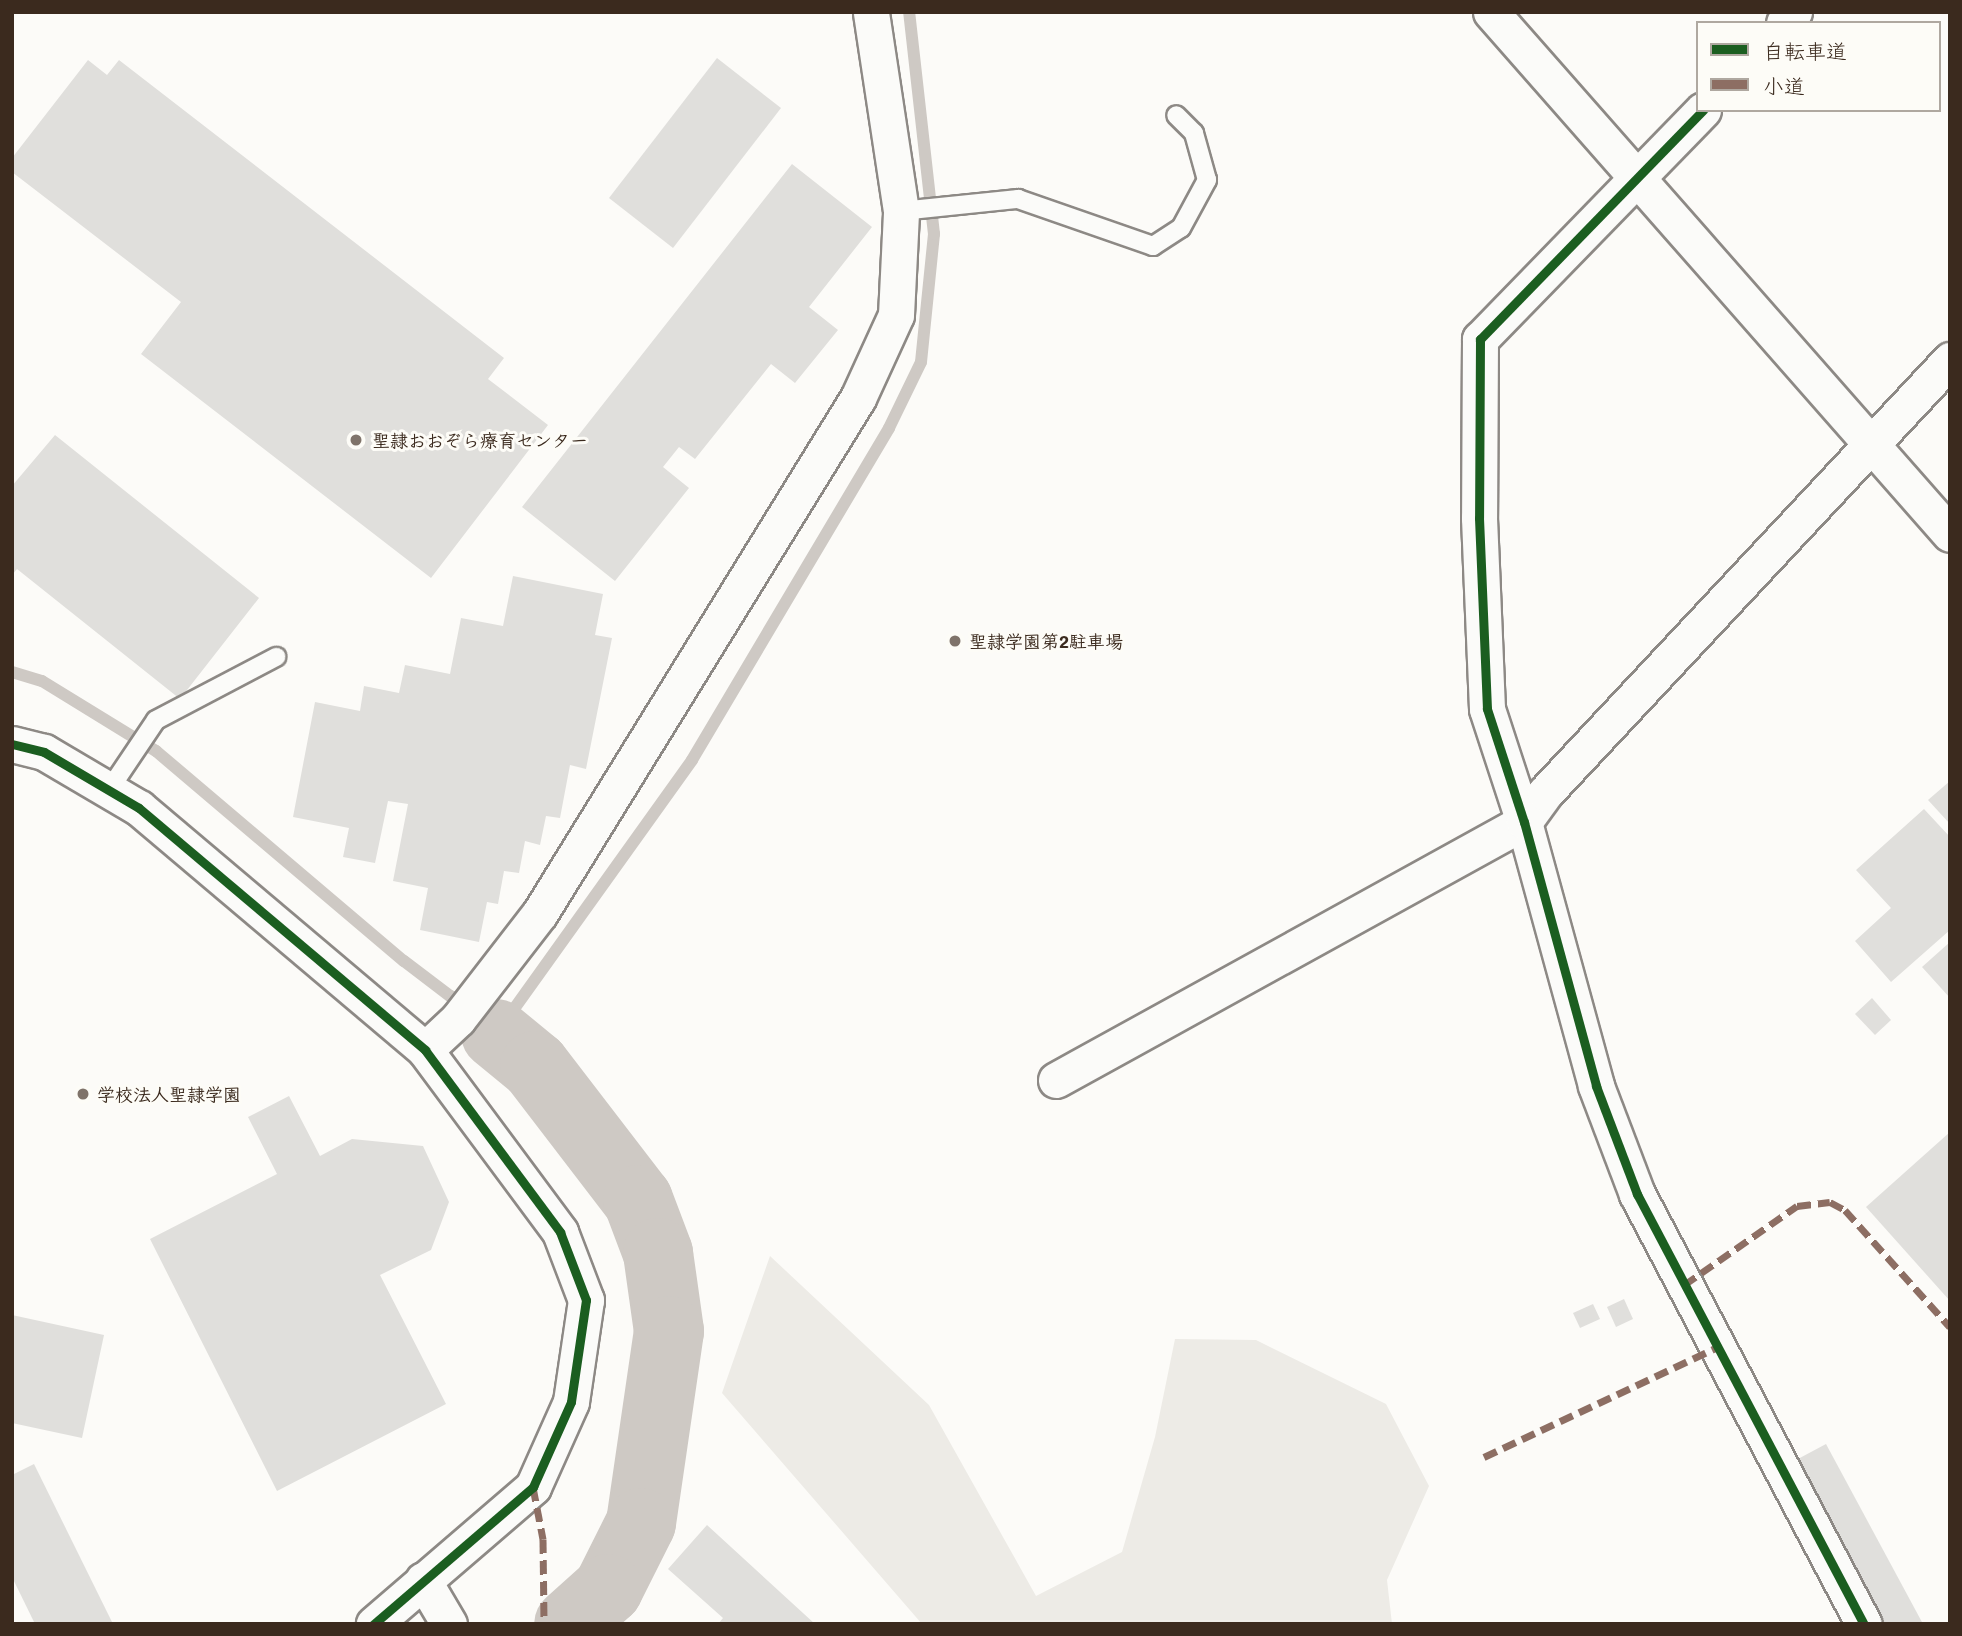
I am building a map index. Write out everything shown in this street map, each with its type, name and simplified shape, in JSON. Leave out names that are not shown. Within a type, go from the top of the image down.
[{"type":"street","points":[[425,1050],[458,1018],[540,913],[858,398],[896,315],[903,211],[871,12]]},
{"type":"street","points":[[1491,12],[1950,534]]},
{"type":"street","points":[[1701,112],[1638,180],[1480,338],[1479,518],[1487,709],[1524,822],[1596,1086],[1637,1194],[1864,1624]]},
{"type":"street","points":[[1056,1080],[1524,822],[1545,793],[1950,360]]},
{"type":"street","points":[[12,744],[44,751],[116,778],[139,808],[425,1050],[560,1232],[586,1300],[571,1402],[533,1487],[374,1624]]},
{"type":"street","points":[[423,1580],[449,1624]]},
{"type":"lane","points":[[903,211],[1018,199],[1153,246],[1181,228],[1207,180],[1194,133],[1176,115]]},
{"type":"lane","points":[[116,778],[156,720],[275,657]]},
{"type":"shaded area","points":[[770,1256],[929,1405],[1036,1596],[1122,1552],[1155,1437],[1175,1339],[1256,1340],[1386,1404],[1429,1486],[1387,1580],[1392,1624],[922,1624],[722,1393]]},
{"type":"building","points":[[717,58],[781,108],[673,248],[609,198]]},
{"type":"building","points":[[88,60],[107,75],[119,60],[504,358],[488,379],[548,425],[431,578],[141,354],[181,302],[12,172],[12,158]]},
{"type":"building","points":[[792,164],[872,227],[809,307],[838,330],[795,383],[771,364],[695,459],[679,447],[663,467],[689,488],[615,581],[522,507]]},
{"type":"building","points":[[55,435],[259,598],[180,699],[17,569],[12,575],[12,486]]},
{"type":"building","points":[[513,576],[603,594],[595,635],[612,638],[586,769],[570,765],[560,818],[546,816],[540,845],[525,841],[519,873],[504,871],[498,904],[487,902],[479,942],[420,930],[428,888],[393,881],[408,804],[388,801],[375,863],[343,857],[349,828],[293,817],[315,702],[360,711],[364,686],[399,693],[405,665],[450,674],[461,618],[503,626]]},
{"type":"building","points":[[1950,781],[1950,824],[1928,800]]},
{"type":"building","points":[[1924,809],[1950,837],[1950,930],[1891,982],[1855,941],[1891,908],[1856,870]]},
{"type":"building","points":[[1950,942],[1950,998],[1922,967]]},
{"type":"building","points":[[1872,998],[1891,1020],[1875,1035],[1855,1014]]},
{"type":"building","points":[[289,1096],[320,1156],[352,1139],[423,1146],[449,1202],[431,1250],[380,1275],[446,1404],[277,1491],[150,1239],[277,1174],[248,1117]]},
{"type":"building","points":[[1950,1132],[1950,1301],[1866,1207]]},
{"type":"building","points":[[1624,1299],[1633,1319],[1616,1327],[1607,1307]]},
{"type":"building","points":[[1593,1304],[1600,1319],[1580,1328],[1573,1313]]},
{"type":"building","points":[[12,1315],[104,1335],[82,1438],[12,1423]]},
{"type":"building","points":[[1826,1444],[1923,1624],[1884,1624],[1796,1460]]},
{"type":"building","points":[[34,1464],[113,1624],[35,1624],[12,1577],[12,1475]]},
{"type":"building","points":[[707,1525],[815,1624],[718,1624],[723,1618],[668,1569]]},
{"type":"waterway","points":[[12,672],[42,681],[156,751],[404,961],[450,996],[465,1001],[496,1034],[692,760],[889,428],[921,362],[934,234],[909,12]]},
{"type":"waterway","points":[[496,1034],[535,1066],[638,1200],[658,1253],[669,1331],[641,1523],[608,1589],[569,1624]]},
{"type":"marked path","points":[[1684,1285],[1797,1206],[1830,1202],[1845,1210],[1950,1327]]},
{"type":"marked path","points":[[1484,1457],[1716,1348]]},
{"type":"marked path","points":[[533,1487],[543,1539],[544,1624]]},
{"type":"cycle path","points":[[1701,112],[1480,339],[1479,518],[1487,709],[1524,822],[1596,1086],[1637,1194],[1864,1624]]},
{"type":"cycle path","points":[[12,744],[44,752],[139,808],[425,1050],[560,1232],[586,1300],[571,1402],[533,1487],[374,1624]]},
{"type":"place","name":"聖隷おおぞら療育センター","points":[[356,440]]},
{"type":"place","name":"聖隷学園第2駐車場","points":[[955,641]]},
{"type":"place","name":"学校法人聖隷学園","points":[[83,1094]]}]
